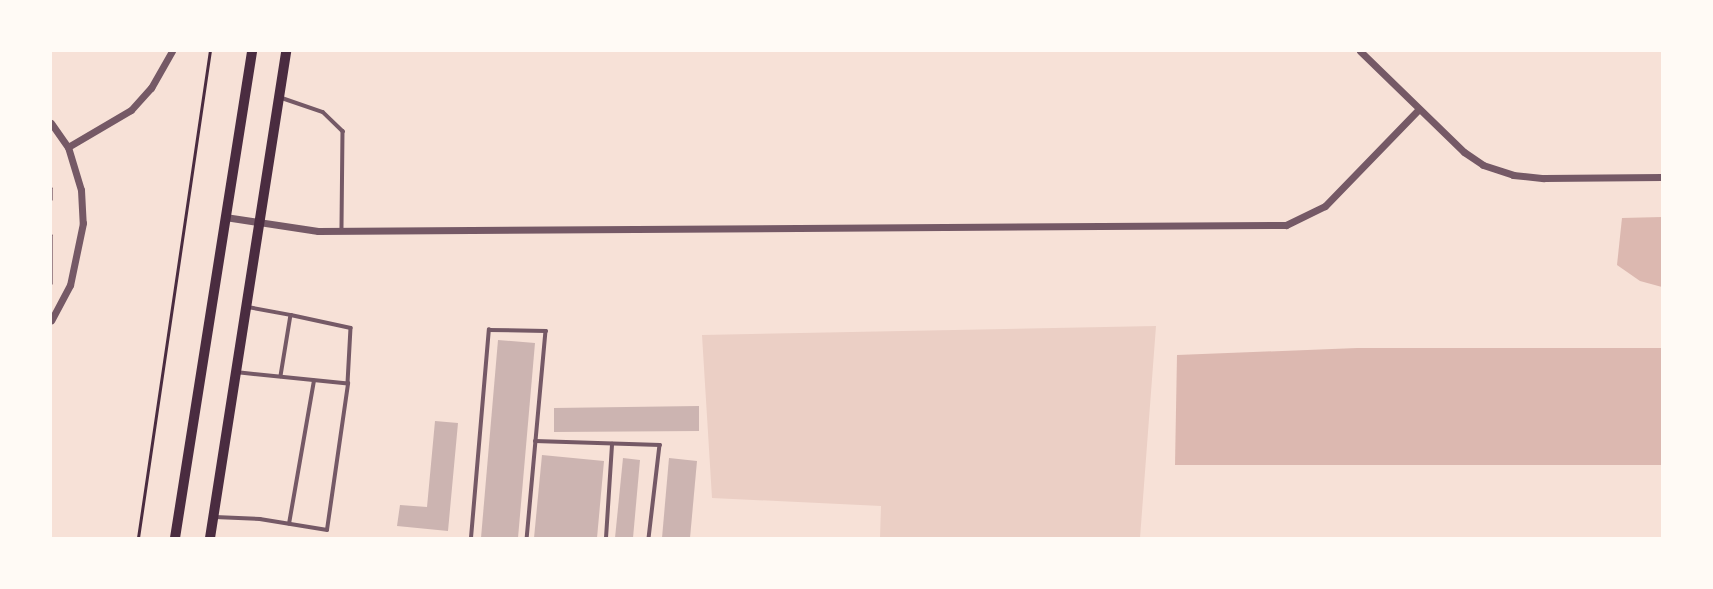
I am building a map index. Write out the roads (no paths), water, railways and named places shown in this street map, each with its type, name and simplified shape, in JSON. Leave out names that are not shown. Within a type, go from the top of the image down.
[{"type":"main road","points":[[175,538],[252,51]]},
{"type":"main road","points":[[210,538],[286,51]]},
{"type":"street","points":[[68,146],[131,110],[151,88],[172,51]]},
{"type":"street","points":[[1360,51],[1464,152],[1513,175],[1662,177]]},
{"type":"street","points":[[225,217],[342,230],[1286,225],[1325,205],[1418,110]]},
{"type":"street","points":[[51,123],[68,146],[81,190],[83,223],[73,274],[51,320]]},
{"type":"lane","points":[[280,97],[323,112],[343,131],[342,230]]},
{"type":"lane","points":[[213,517],[327,530],[348,384],[351,328],[246,307]]},
{"type":"lane","points":[[281,376],[291,315]]},
{"type":"lane","points":[[471,538],[489,330],[546,331],[527,538]]},
{"type":"lane","points":[[235,373],[348,384]]},
{"type":"lane","points":[[289,524],[314,380]]},
{"type":"lane","points":[[535,441],[660,445],[649,538]]},
{"type":"lane","points":[[606,538],[612,444]]}]
